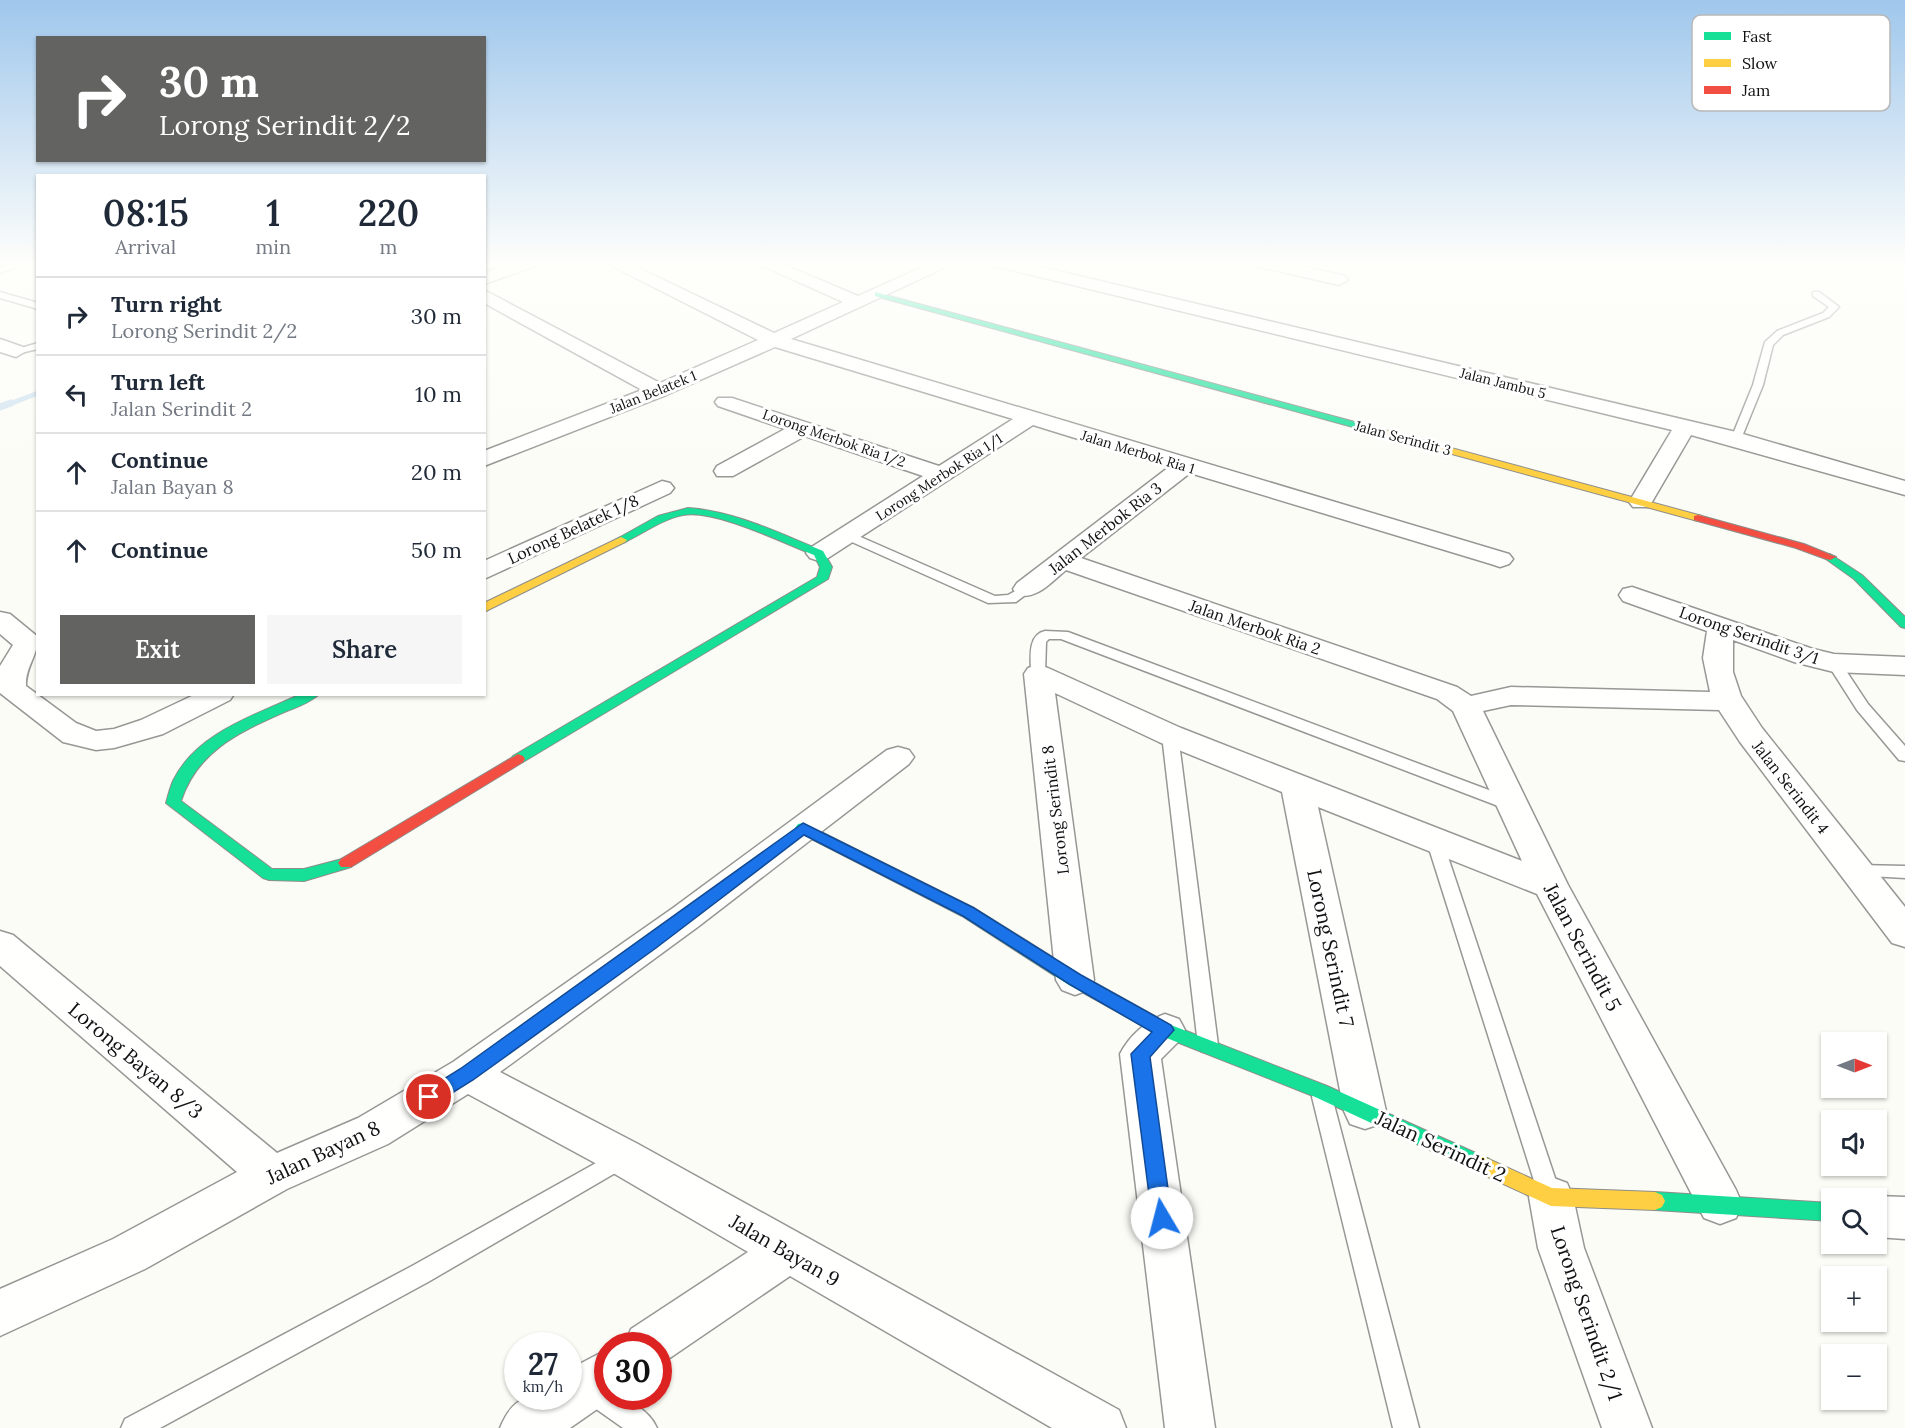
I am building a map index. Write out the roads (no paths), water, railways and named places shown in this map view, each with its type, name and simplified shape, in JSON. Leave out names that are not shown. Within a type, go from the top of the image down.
[{"type":"street","points":[[544,328],[659,391]]},
{"type":"street","name":"Jalan Merbok Ria 1","points":[[748,328],[776,341],[1184,466],[1500,559]]},
{"type":"street","name":"Jalan Belatek 1","points":[[494,455],[659,391],[804,328]]},
{"type":"street","name":"Jalan Serindit 3","points":[[1001,328],[1800,546],[1833,558],[1858,577],[1905,624]]},
{"type":"street","name":"Jalan Jambu 5","points":[[1271,328],[1736,439],[1905,488]]},
{"type":"street","name":"Lorong Merbok Ria 1/2","points":[[725,402],[943,475]]},
{"type":"street","name":"Lorong Merbok Ria 1/1","points":[[819,553],[1030,418]]},
{"type":"street","points":[[1641,502],[1685,427]]},
{"type":"street","points":[[725,471],[804,428]]},
{"type":"street","points":[[486,441],[494,455]]},
{"type":"street","name":"Jalan Merbok Ria 3","points":[[1026,589],[1184,466]]},
{"type":"street","name":"Lorong Belatek 1/8","points":[[486,570],[662,488]]},
{"type":"street","points":[[309,696],[221,741],[187,768],[176,785],[173,803],[269,874],[304,876],[346,863],[673,665],[822,579],[826,567],[819,553],[715,515],[688,511],[664,518],[486,607]]},
{"type":"street","name":"Jalan Merbok Ria 2","points":[[1064,561],[1457,700]]},
{"type":"street","name":"Lorong Serindit 3/1","points":[[1632,595],[1804,656],[1834,663],[1905,666]]},
{"type":"street","points":[[0,620],[33,641],[11,672],[12,689],[80,738],[107,739],[146,729],[216,696]]},
{"type":"street","name":"Jalan Serindit 4","points":[[1722,626],[1715,652],[1718,676],[1728,701],[1751,735],[1905,933]]},
{"type":"street","points":[[1038,674],[1170,735],[1435,842],[1551,885]]},
{"type":"street","name":"Lorong Serindit 8","points":[[1038,674],[1075,980]]},
{"type":"street","points":[[1457,700],[1511,696],[1728,701]]},
{"type":"street","name":"Jalan Serindit 5","points":[[1457,700],[1551,885],[1720,1204]]},
{"type":"street","name":"Jalan Bayan 8","points":[[0,1313],[129,1254],[272,1175],[373,1131],[467,1074],[686,917],[898,757]]},
{"type":"street","name":"Lorong Serindit 7","points":[[1297,785],[1365,1111]]},
{"type":"street","points":[[803,828],[968,912],[1075,980]]},
{"type":"street","name":"Lorong Bayan 8/3","points":[[0,945],[272,1175]]},
{"type":"street","name":"Jalan Serindit 2","points":[[1075,980],[1165,1030],[1208,1044],[1320,1091],[1551,1197],[1720,1204],[1821,1211]]},
{"type":"street","points":[[1165,1030],[1140,1054],[1190,1428]]},
{"type":"street","name":"Jalan Bayan 9","points":[[467,1074],[623,1157],[1101,1428]]},
{"type":"street","name":"Lorong Serindit 2/1","points":[[1551,1197],[1561,1248],[1627,1428]]},
{"type":"street","points":[[1887,1217],[1905,1218]]},
{"type":"street","points":[[669,1332],[788,1252]]},
{"type":"street","points":[[525,1428],[594,1382]]},
{"type":"lane","points":[[1736,439],[1758,386],[1768,344],[1780,333],[1794,328]]},
{"type":"lane","points":[[8,348],[36,346]]},
{"type":"lane","points":[[847,535],[993,600],[1011,599],[1026,589]]},
{"type":"lane","points":[[1038,674],[1039,642],[1045,635],[1064,635],[1512,805]]},
{"type":"lane","points":[[1834,663],[1862,707],[1905,756]]},
{"type":"lane","points":[[1170,735],[1208,1044]]},
{"type":"lane","points":[[1435,842],[1551,1197]]},
{"type":"lane","points":[[1856,871],[1905,872]]},
{"type":"lane","points":[[1320,1091],[1406,1428]]},
{"type":"lane","points":[[134,1428],[420,1274],[623,1157]]},
{"type":"lane","points":[[626,1410],[644,1428]]},
{"type":"waterway","points":[[7,405],[36,394]]},
{"type":"waterway","points":[[0,407],[11,403]]}]
